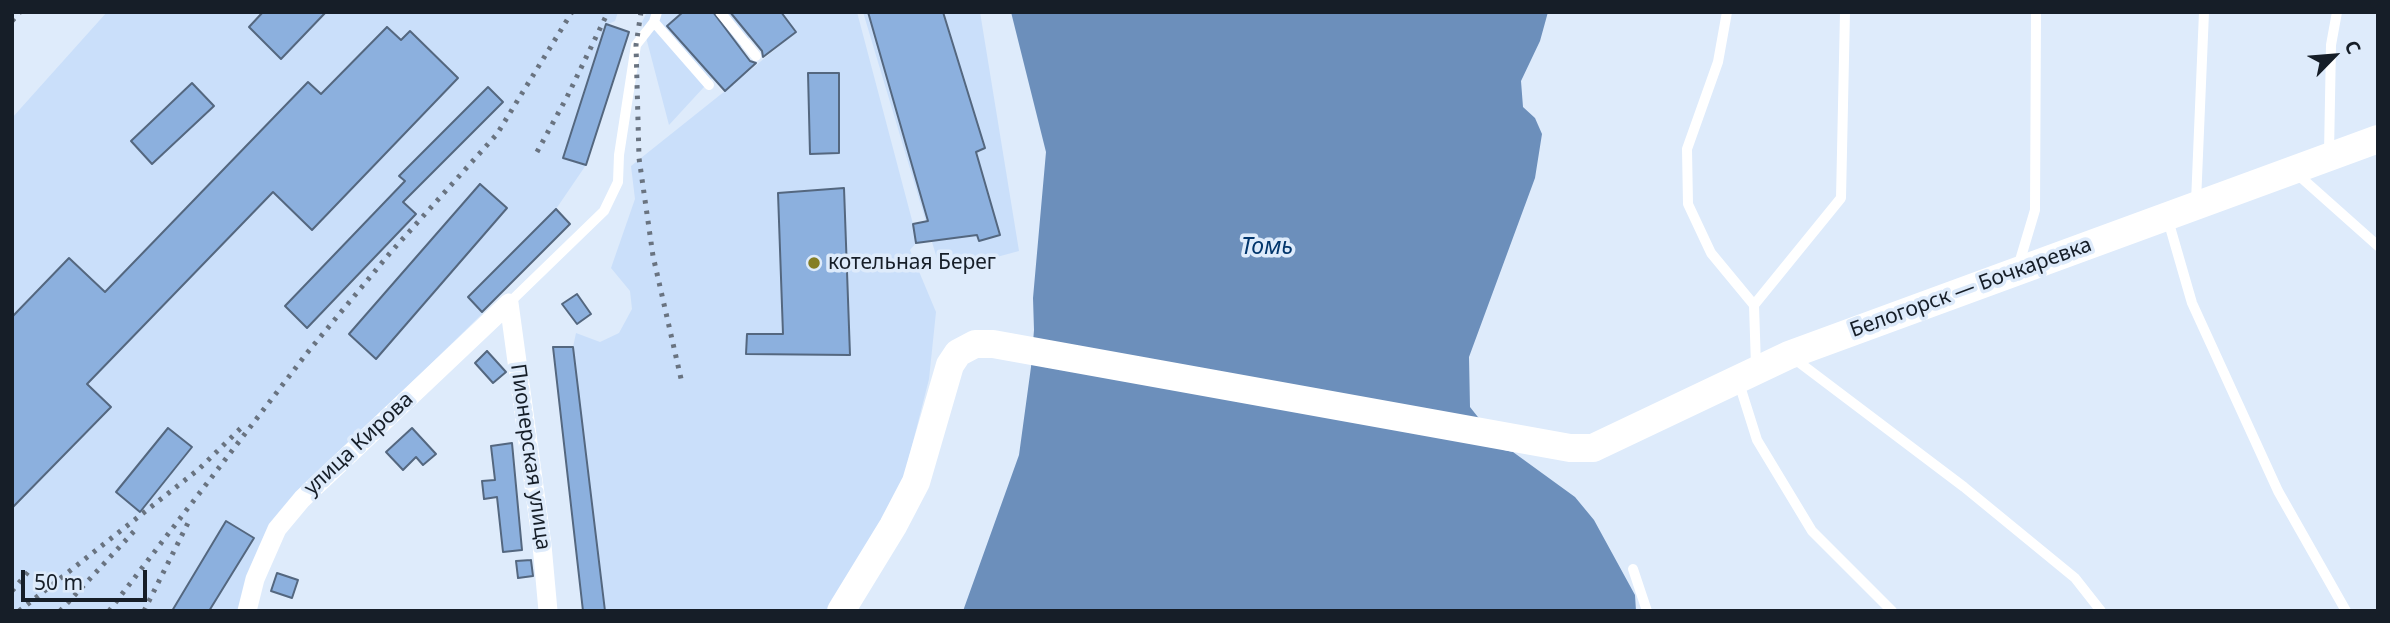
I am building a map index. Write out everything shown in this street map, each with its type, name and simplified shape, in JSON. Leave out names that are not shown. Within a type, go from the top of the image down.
[{"type":"main road","name":"Белогорск — Бочкаревка","points":[[841,611],[894,526],[916,482],[950,365],[958,353],[975,344],[993,344],[1570,448],[1593,448],[1789,355],[2378,139]]},
{"type":"street","name":"улица Кирова","points":[[247,611],[254,579],[277,529],[302,499],[509,303]]},
{"type":"street","name":"Пионерская улица","points":[[509,303],[542,545],[548,611]]},
{"type":"lane","points":[[720,12],[756,56]]},
{"type":"lane","points":[[1727,12],[1718,62],[1687,149],[1688,204],[1712,253],[1754,304]]},
{"type":"lane","points":[[1844,12],[1841,198],[1754,304],[1747,374],[1757,440],[1812,531],[1892,611]]},
{"type":"lane","points":[[2017,271],[2035,209],[2036,12]]},
{"type":"lane","points":[[2196,206],[2204,12]]},
{"type":"lane","points":[[2329,157],[2331,45],[2337,12]]},
{"type":"lane","points":[[509,303],[604,211],[618,182],[619,155],[636,46],[656,17],[709,85]]},
{"type":"lane","points":[[2293,170],[2378,246]]},
{"type":"lane","points":[[2167,216],[2192,303],[2278,491],[2346,611]]},
{"type":"lane","points":[[1789,355],[1964,487],[2075,578],[2101,611]]},
{"type":"lane","points":[[1633,569],[1647,611]]},
{"type":"shaded area","points":[[107,12],[618,12],[615,21],[606,25],[563,157],[586,165],[556,209],[468,296],[483,313],[292,499],[238,611],[12,611],[12,118]]},
{"type":"shaded area","points":[[647,12],[773,12],[669,125],[642,22]]},
{"type":"shaded area","points":[[781,12],[857,12],[913,224],[916,243],[910,250],[936,312],[929,379],[902,485],[831,611],[605,611],[573,347],[576,333],[600,342],[619,333],[632,309],[630,291],[611,268],[635,199],[631,166],[796,32]]},
{"type":"shaded area","points":[[863,12],[980,12],[1019,251],[941,272]]},
{"type":"water","name":"Томь","points":[[1011,12],[1548,12],[1540,41],[1521,81],[1523,107],[1535,118],[1542,134],[1535,178],[1469,357],[1470,407],[1504,450],[1513,452],[1575,497],[1594,520],[1635,595],[1636,611],[963,611],[1019,455],[1034,330],[1033,298],[1046,152]]},
{"type":"building","points":[[263,12],[326,12],[281,59],[249,27]]},
{"type":"building","points":[[683,12],[713,12],[750,61],[756,63],[725,91],[667,26]]},
{"type":"building","points":[[730,12],[781,12],[796,32],[763,57],[762,51]]},
{"type":"building","points":[[868,12],[943,12],[985,148],[976,152],[1000,235],[979,241],[977,235],[916,243],[913,224],[928,221]]},
{"type":"building","points":[[606,24],[629,32],[586,165],[563,158]]},
{"type":"building","points":[[387,27],[401,40],[410,31],[458,78],[312,230],[273,192],[87,384],[111,407],[12,508],[12,317],[69,258],[105,292],[308,82],[321,94]]},
{"type":"building","points":[[808,73],[839,73],[839,153],[810,154]]},
{"type":"building","points":[[192,83],[214,106],[152,164],[131,141]]},
{"type":"building","points":[[488,87],[503,102],[403,202],[416,214],[307,328],[285,306],[405,181],[399,176]]},
{"type":"building","points":[[480,184],[507,208],[376,359],[349,334]]},
{"type":"building","name":"котельная Берег","points":[[844,188],[850,355],[746,354],[747,334],[783,334],[778,193]]},
{"type":"building","points":[[556,209],[570,224],[482,312],[468,297]]},
{"type":"building","points":[[577,294],[591,314],[577,324],[562,304]]},
{"type":"building","points":[[553,347],[573,347],[605,611],[583,611]]},
{"type":"building","points":[[487,351],[506,372],[493,383],[475,363]]},
{"type":"building","points":[[168,428],[192,447],[140,512],[116,492]]},
{"type":"building","points":[[412,428],[436,454],[423,465],[416,457],[403,470],[386,452]]},
{"type":"building","points":[[512,443],[522,550],[503,552],[497,497],[484,499],[482,481],[495,480],[491,446]]},
{"type":"building","points":[[226,521],[254,538],[209,611],[172,611]]},
{"type":"building","points":[[531,560],[533,576],[518,578],[516,561]]},
{"type":"building","points":[[277,573],[298,580],[292,598],[271,591]]},
{"type":"railway","points":[[12,21],[20,12]]},
{"type":"railway","points":[[109,611],[307,353],[390,253],[497,134],[572,12]]},
{"type":"railway","points":[[537,152],[608,12]]},
{"type":"railway","points":[[641,12],[636,45],[639,158],[653,256],[682,383]]},
{"type":"railway","points":[[19,611],[199,469],[243,426]]},
{"type":"railway","points":[[144,611],[190,519]]},
{"type":"railway","points":[[60,611],[138,527]]},
{"type":"railway","points":[[12,591],[28,572]]},
{"type":"place","name":"котельная Берег","points":[[814,263]]}]
